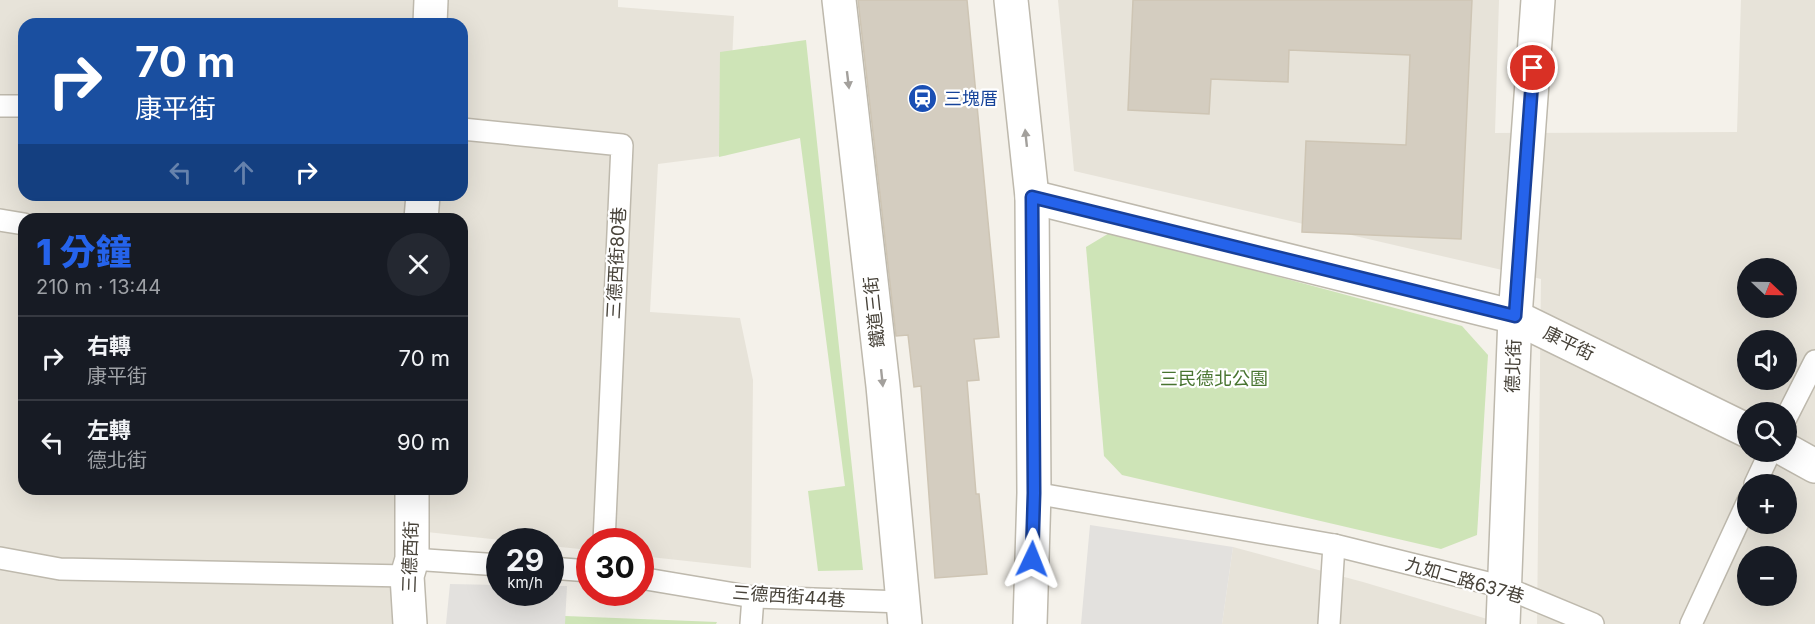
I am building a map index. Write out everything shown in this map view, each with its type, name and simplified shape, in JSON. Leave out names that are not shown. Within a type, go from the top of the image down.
[{"type":"street","points":[[430,18],[431,0]]},
{"type":"street","name":"鐵道三街","points":[[839,0],[883,386],[904,613]]},
{"type":"street","points":[[1011,0],[1032,197],[1034,493],[1030,624]]},
{"type":"street","name":"德北街","points":[[1503,624],[1515,316],[1538,0]]},
{"type":"street","name":"康平街","points":[[1032,197],[1515,316],[1737,425]]},
{"type":"street","points":[[1797,456],[1815,466]]},
{"type":"street","name":"三德西街","points":[[410,624],[412,495]]},
{"type":"lane","points":[[0,106],[18,106]]},
{"type":"lane","name":"三德西街80巷","points":[[468,130],[622,145],[605,528]]},
{"type":"lane","points":[[0,220],[18,223]]},
{"type":"lane","points":[[1794,402],[1815,361]]},
{"type":"lane","name":"九如二路637巷","points":[[1034,493],[1334,545],[1504,587],[1593,624]]},
{"type":"lane","points":[[1691,624],[1737,525]]},
{"type":"lane","points":[[1329,624],[1334,545]]},
{"type":"lane","points":[[0,558],[60,569],[410,568],[486,565]]},
{"type":"lane","name":"三德西街44巷","points":[[654,580],[753,597],[904,613]]},
{"type":"lane","points":[[751,624],[753,597]]},
{"type":"shaded area","points":[[0,0],[618,0],[618,7],[734,16],[728,155],[658,164],[650,312],[740,318],[753,380],[751,568],[654,557],[654,528],[576,528],[576,549],[564,547],[564,528],[486,528],[486,538],[399,529],[393,624],[0,624]]},
{"type":"shaded area","points":[[1058,0],[1499,0],[1495,133],[1737,132],[1741,0],[1815,0],[1815,624],[1537,624],[1541,279],[1074,171]]},
{"type":"shaded area","points":[[1090,525],[1233,547],[1222,624],[1081,624]]},
{"type":"shaded area","points":[[1233,547],[1363,582],[1504,624],[1222,624]]},
{"type":"shaded area","points":[[450,584],[486,585],[486,606],[564,606],[564,586],[567,586],[565,624],[446,624]]},
{"type":"green space","points":[[806,40],[863,570],[818,571],[808,491],[845,486],[800,138],[719,157],[720,52]]},
{"type":"green space","name":"三民德北公園","points":[[1111,232],[1462,326],[1488,355],[1477,535],[1441,549],[1122,475],[1104,456],[1086,247]]},
{"type":"green space","points":[[565,616],[717,622],[716,624],[565,624]]},
{"type":"building","points":[[858,0],[967,0],[999,337],[974,339],[979,380],[967,381],[976,494],[979,494],[987,574],[935,578],[921,386],[914,387],[908,335],[896,336]]},
{"type":"building","points":[[1133,0],[1472,0],[1461,239],[1302,232],[1306,141],[1406,145],[1410,55],[1289,50],[1288,82],[1211,79],[1209,114],[1128,110]]},
{"type":"place","name":"三塊厝","points":[[923,98]]},
{"type":"route","points":[[1032,559],[1034,493],[1032,197],[1515,316],[1533,68]]}]
